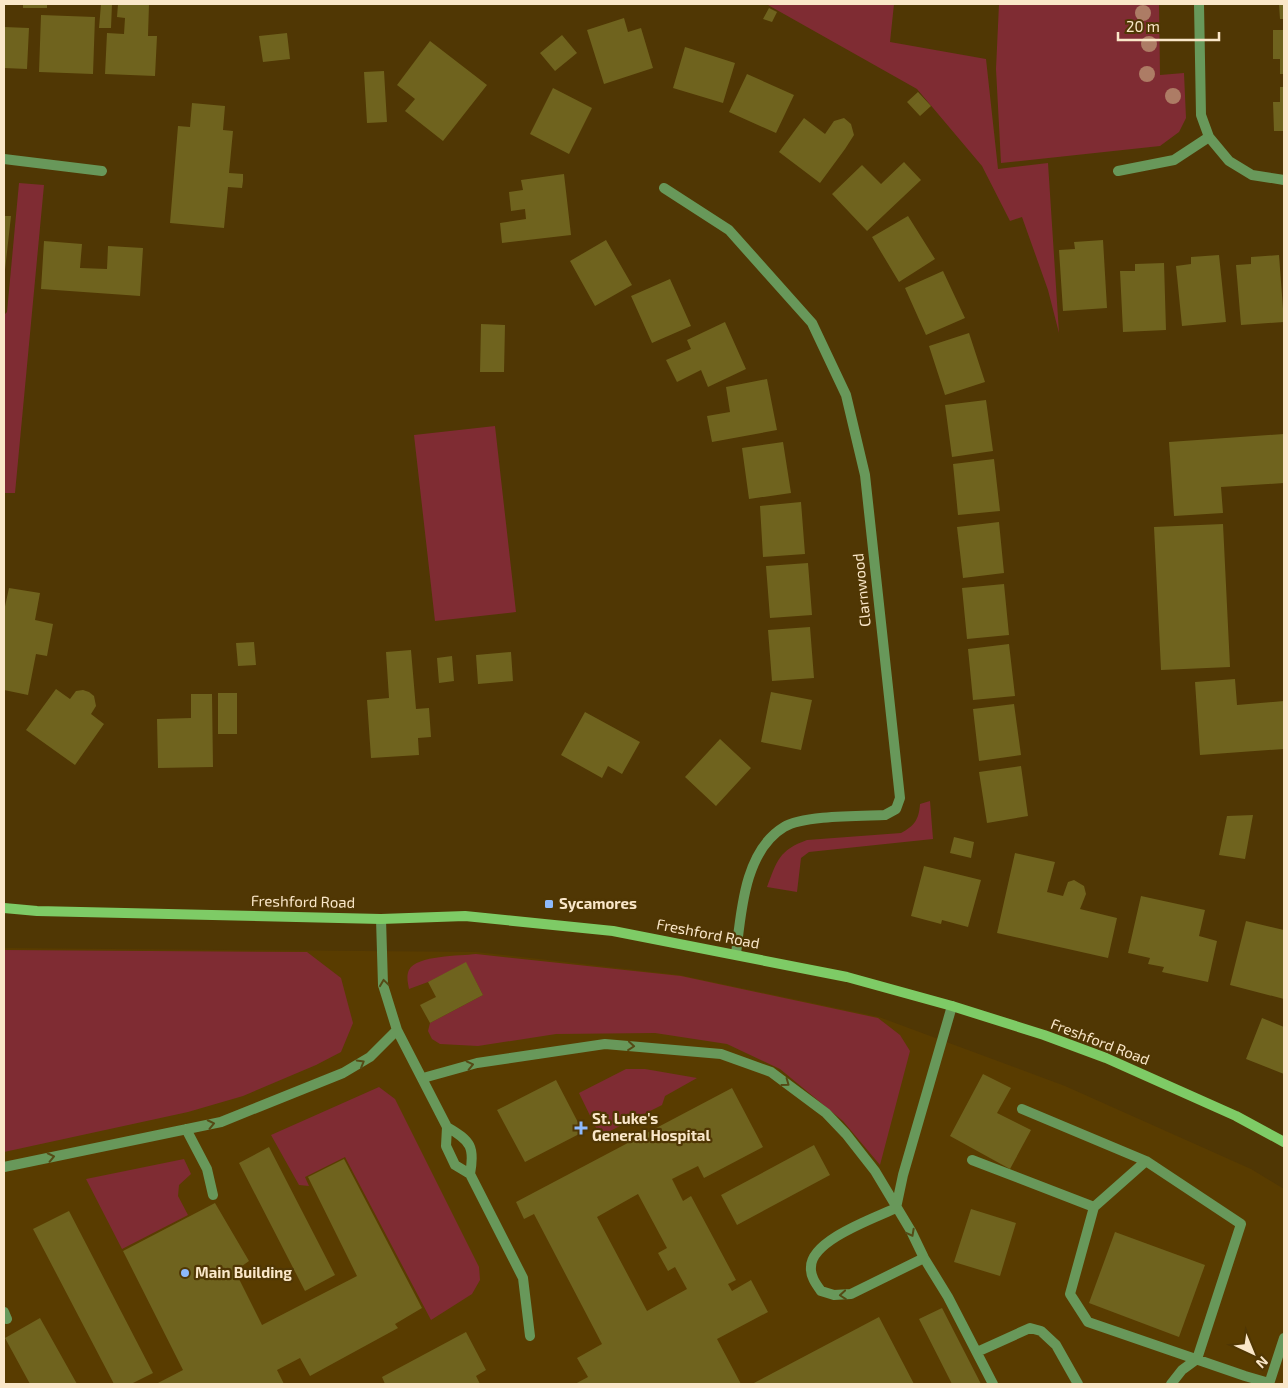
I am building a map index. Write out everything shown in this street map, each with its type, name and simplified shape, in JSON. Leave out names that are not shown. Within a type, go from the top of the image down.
[{"type":"main road","name":"Freshford Road","points":[[4,908],[37,911],[381,919],[465,916],[603,930],[736,954],[847,977],[952,1006],[1044,1035],[1106,1058],[1236,1116],[1284,1142]]},
{"type":"street","points":[[1199,4],[1201,115],[1209,137],[1229,161],[1252,175],[1284,180]]},
{"type":"street","points":[[1118,171],[1174,160],[1209,137]]},
{"type":"street","points":[[4,159],[102,171]]},
{"type":"street","name":"Clarnwood","points":[[664,188],[729,230],[812,323],[846,395],[865,475],[900,798],[896,809],[885,815],[812,819],[785,826],[768,840],[757,858],[743,897],[736,954]]},
{"type":"street","points":[[381,919],[383,985],[397,1030],[447,1127],[446,1146],[455,1165],[470,1174],[523,1278],[530,1336]]},
{"type":"street","points":[[896,1208],[952,1006]]},
{"type":"street","points":[[4,1167],[221,1122],[344,1073],[370,1057],[397,1030]]},
{"type":"street","points":[[423,1078],[476,1063],[605,1044],[721,1054],[771,1072],[826,1113],[846,1134],[875,1172],[948,1297],[993,1384]]},
{"type":"street","points":[[1022,1109],[1146,1161],[1241,1224],[1197,1359],[1182,1370],[1171,1384]]},
{"type":"street","points":[[447,1127],[464,1137],[473,1155],[470,1174]]},
{"type":"street","points":[[186,1129],[207,1168],[212,1195]]},
{"type":"street","points":[[972,1160],[1094,1207]]},
{"type":"street","points":[[1146,1161],[1094,1207],[1070,1294],[1088,1322],[1269,1383],[1284,1338]]},
{"type":"street","points":[[896,1208],[868,1220],[826,1243],[814,1255],[810,1267],[813,1279],[821,1291],[834,1295],[851,1294],[924,1258]]},
{"type":"street","points":[[977,1352],[1030,1328],[1041,1330],[1056,1345],[1078,1384]]},
{"type":"shaded area","points":[[749,4],[894,4],[890,42],[986,59],[998,169],[1048,163],[1059,333],[1048,290],[1022,217],[1010,221],[982,166],[917,89],[768,5]]},
{"type":"shaded area","points":[[999,4],[1159,4],[1160,75],[1184,73],[1186,118],[1179,132],[1160,146],[1001,163],[996,69]]},
{"type":"shaded area","points":[[19,183],[44,185],[15,493],[4,493],[4,315],[7,312]]},
{"type":"shaded area","points":[[495,426],[516,612],[435,621],[414,435]]},
{"type":"shaded area","points":[[930,801],[933,839],[809,852],[801,858],[797,892],[767,887],[777,863],[790,848],[807,840],[901,833],[915,822],[920,804]]},
{"type":"shaded area","name":"St. Luke's General Hospital","points":[[4,948],[476,952],[680,975],[879,1017],[1065,1086],[1251,1169],[1284,1189],[1284,1384],[4,1384]]},
{"type":"shaded area","points":[[4,950],[307,952],[341,978],[353,1023],[341,1052],[316,1065],[243,1096],[188,1112],[4,1152]]},
{"type":"shaded area","points":[[476,954],[681,976],[878,1018],[900,1035],[910,1051],[880,1165],[843,1121],[780,1069],[727,1044],[655,1033],[556,1034],[478,1046],[440,1044],[432,1039],[428,1031],[430,1023],[483,995],[466,963],[428,982],[409,989],[408,972],[421,961]]},
{"type":"shaded area","points":[[626,1069],[645,1069],[697,1078],[665,1096],[662,1105],[600,1136],[579,1093]]},
{"type":"shaded area","points":[[379,1087],[395,1099],[479,1267],[480,1280],[472,1294],[431,1320],[345,1157],[305,1177],[309,1186],[299,1185],[271,1135]]},
{"type":"shaded area","points":[[184,1159],[191,1174],[179,1185],[178,1196],[188,1215],[122,1249],[86,1179]]},
{"type":"building","points":[[23,4],[47,4],[47,8],[23,8]]},
{"type":"building","points":[[101,4],[112,4],[111,28],[99,28]]},
{"type":"building","points":[[118,4],[149,4],[148,36],[157,36],[155,76],[105,74],[107,33],[124,34],[125,18],[117,17]]},
{"type":"building","points":[[1279,4],[1284,4],[1284,19],[1280,19]]},
{"type":"building","points":[[769,8],[777,12],[772,22],[763,19]]},
{"type":"building","points":[[41,15],[95,17],[93,74],[39,72]]},
{"type":"building","points":[[624,18],[628,32],[641,28],[653,68],[604,84],[587,30]]},
{"type":"building","points":[[4,27],[29,28],[27,69],[4,68]]},
{"type":"building","points":[[1273,30],[1284,30],[1284,74],[1280,74],[1280,59],[1273,59]]},
{"type":"building","points":[[287,33],[290,59],[263,62],[259,36]]},
{"type":"building","points":[[562,35],[577,53],[555,71],[540,53]]},
{"type":"building","points":[[430,41],[487,85],[443,141],[405,111],[415,99],[397,85]]},
{"type":"building","points":[[685,47],[735,63],[723,103],[673,88]]},
{"type":"building","points":[[384,71],[387,122],[367,123],[364,72]]},
{"type":"building","points":[[747,74],[794,95],[776,133],[729,112]]},
{"type":"building","points":[[1280,87],[1284,87],[1284,131],[1274,131],[1273,102],[1280,102]]},
{"type":"building","points":[[553,88],[592,108],[569,154],[530,134]]},
{"type":"building","points":[[918,92],[931,106],[920,116],[907,102]]},
{"type":"building","points":[[192,103],[225,106],[223,130],[233,131],[229,173],[243,174],[243,181],[242,188],[228,187],[224,228],[170,223],[178,126],[190,127]]},
{"type":"building","points":[[804,118],[825,134],[834,121],[844,118],[851,124],[854,135],[820,183],[779,152]]},
{"type":"building","points":[[904,162],[921,180],[867,231],[832,194],[862,165],[881,184]]},
{"type":"building","points":[[564,174],[571,235],[502,243],[500,223],[526,219],[525,209],[511,211],[509,192],[523,190],[521,180]]},
{"type":"building","points":[[4,216],[11,216],[5,270],[4,270]]},
{"type":"building","points":[[908,216],[935,259],[899,282],[872,237]]},
{"type":"building","points":[[606,240],[632,285],[595,306],[570,261]]},
{"type":"building","points":[[1103,240],[1107,308],[1063,311],[1059,250],[1075,249],[1074,242]]},
{"type":"building","points":[[44,241],[82,244],[80,268],[107,269],[108,246],[143,248],[140,296],[41,289]]},
{"type":"building","points":[[1219,255],[1226,322],[1182,326],[1176,266],[1191,264],[1191,257]]},
{"type":"building","points":[[1279,255],[1284,322],[1241,325],[1236,265],[1251,264],[1251,257]]},
{"type":"building","points":[[1164,263],[1166,330],[1123,332],[1120,271],[1135,271],[1135,264]]},
{"type":"building","points":[[943,271],[965,318],[926,335],[905,288]]},
{"type":"building","points":[[670,279],[691,326],[652,343],[631,296]]},
{"type":"building","points":[[725,322],[746,369],[708,387],[701,370],[677,382],[666,360],[691,349],[687,340]]},
{"type":"building","points":[[481,324],[505,325],[504,372],[480,372]]},
{"type":"building","points":[[969,333],[985,382],[945,395],[929,346]]},
{"type":"building","points":[[767,379],[777,430],[712,442],[707,416],[730,412],[726,387]]},
{"type":"building","points":[[986,400],[993,451],[952,457],[945,405]]},
{"type":"building","points":[[1284,434],[1284,483],[1221,487],[1223,513],[1174,516],[1169,442]]},
{"type":"building","points":[[783,442],[791,493],[749,499],[742,448]]},
{"type":"building","points":[[994,459],[1000,511],[958,515],[953,464]]},
{"type":"building","points":[[801,502],[805,554],[763,557],[760,506]]},
{"type":"building","points":[[999,522],[1004,573],[963,578],[957,527]]},
{"type":"building","points":[[1223,524],[1230,667],[1161,670],[1154,527]]},
{"type":"building","points":[[808,563],[812,615],[770,618],[766,566]]},
{"type":"building","points":[[1004,584],[1009,635],[967,639],[962,588]]},
{"type":"building","points":[[9,588],[40,593],[35,620],[53,624],[47,656],[36,654],[28,695],[4,690],[4,611]]},
{"type":"building","points":[[810,627],[814,678],[772,681],[768,630]]},
{"type":"building","points":[[254,642],[256,665],[238,666],[236,643]]},
{"type":"building","points":[[1009,644],[1015,696],[973,700],[968,649]]},
{"type":"building","points":[[411,650],[416,709],[429,708],[431,737],[418,738],[419,755],[371,758],[367,700],[389,698],[386,652]]},
{"type":"building","points":[[511,652],[513,681],[478,684],[476,655]]},
{"type":"building","points":[[452,656],[454,681],[439,683],[437,658]]},
{"type":"building","points":[[1235,679],[1237,705],[1284,701],[1284,749],[1200,755],[1195,682]]},
{"type":"building","points":[[56,689],[70,699],[76,691],[83,690],[89,692],[94,696],[96,706],[91,714],[104,724],[75,765],[26,730]]},
{"type":"building","points":[[771,692],[812,700],[801,750],[761,742]]},
{"type":"building","points":[[218,693],[237,693],[237,734],[218,734]]},
{"type":"building","points":[[191,694],[212,694],[213,767],[158,768],[157,719],[191,718]]},
{"type":"building","points":[[1014,704],[1021,755],[979,761],[973,709]]},
{"type":"building","points":[[585,712],[640,742],[622,774],[608,766],[602,778],[561,755]]},
{"type":"building","points":[[720,739],[751,768],[716,806],[685,777]]},
{"type":"building","points":[[1021,766],[1028,816],[987,823],[979,772]]},
{"type":"building","points":[[1253,815],[1245,859],[1219,855],[1227,816]]},
{"type":"building","points":[[954,837],[974,842],[971,858],[950,853]]},
{"type":"building","points":[[1015,853],[1055,862],[1047,892],[1063,896],[1068,882],[1074,880],[1084,886],[1086,894],[1080,909],[1117,918],[1108,958],[997,933]]},
{"type":"building","points":[[924,866],[981,880],[968,927],[942,920],[941,924],[911,916]]},
{"type":"building","points":[[1141,896],[1205,910],[1199,936],[1217,941],[1208,982],[1162,972],[1164,967],[1148,964],[1150,958],[1128,953]]},
{"type":"building","points":[[1246,921],[1284,930],[1284,999],[1230,985]]},
{"type":"building","points":[[466,962],[483,995],[430,1023],[420,1005],[436,997],[428,982]]},
{"type":"building","points":[[1262,1018],[1284,1027],[1284,1074],[1246,1059]]},
{"type":"building","points":[[983,1074],[1011,1088],[997,1113],[1031,1130],[1010,1169],[950,1136]]},
{"type":"building","points":[[556,1080],[583,1132],[525,1162],[497,1110]]},
{"type":"building","points":[[732,1088],[763,1147],[704,1178],[698,1166],[672,1179],[683,1201],[691,1196],[736,1280],[728,1284],[732,1291],[751,1280],[768,1312],[717,1339],[741,1384],[575,1384],[588,1377],[577,1358],[602,1344],[534,1214],[524,1219],[516,1202]],"holes":[[[638,1194],[667,1248],[658,1253],[668,1271],[675,1267],[687,1289],[647,1311],[597,1217]]]},
{"type":"building","points":[[814,1145],[830,1175],[737,1225],[721,1195]]},
{"type":"building","points":[[269,1147],[335,1275],[305,1291],[239,1163]]},
{"type":"building","name":"Main Building","points":[[344,1159],[422,1308],[395,1324],[398,1328],[310,1376],[300,1358],[277,1370],[284,1384],[156,1384],[183,1370],[123,1251],[215,1203],[249,1261],[235,1271],[262,1325],[357,1276],[308,1177]]},
{"type":"building","points":[[971,1209],[1016,1223],[1000,1276],[954,1262]]},
{"type":"building","points":[[69,1211],[153,1373],[131,1384],[114,1384],[33,1229]]},
{"type":"building","points":[[1115,1232],[1205,1265],[1179,1337],[1089,1303]]},
{"type":"building","points":[[942,1308],[981,1384],[952,1384],[919,1319]]},
{"type":"building","points":[[879,1317],[914,1384],[752,1384]]},
{"type":"building","points":[[40,1318],[77,1384],[30,1384],[5,1338]]},
{"type":"building","points":[[466,1332],[486,1370],[476,1376],[480,1384],[385,1384],[382,1377]]},
{"type":"place","name":"Sycamores","points":[[549,904]]},
{"type":"place","name":"St. Luke's General Hospital","points":[[581,1128]]},
{"type":"place","name":"Main Building","points":[[185,1273]]}]
